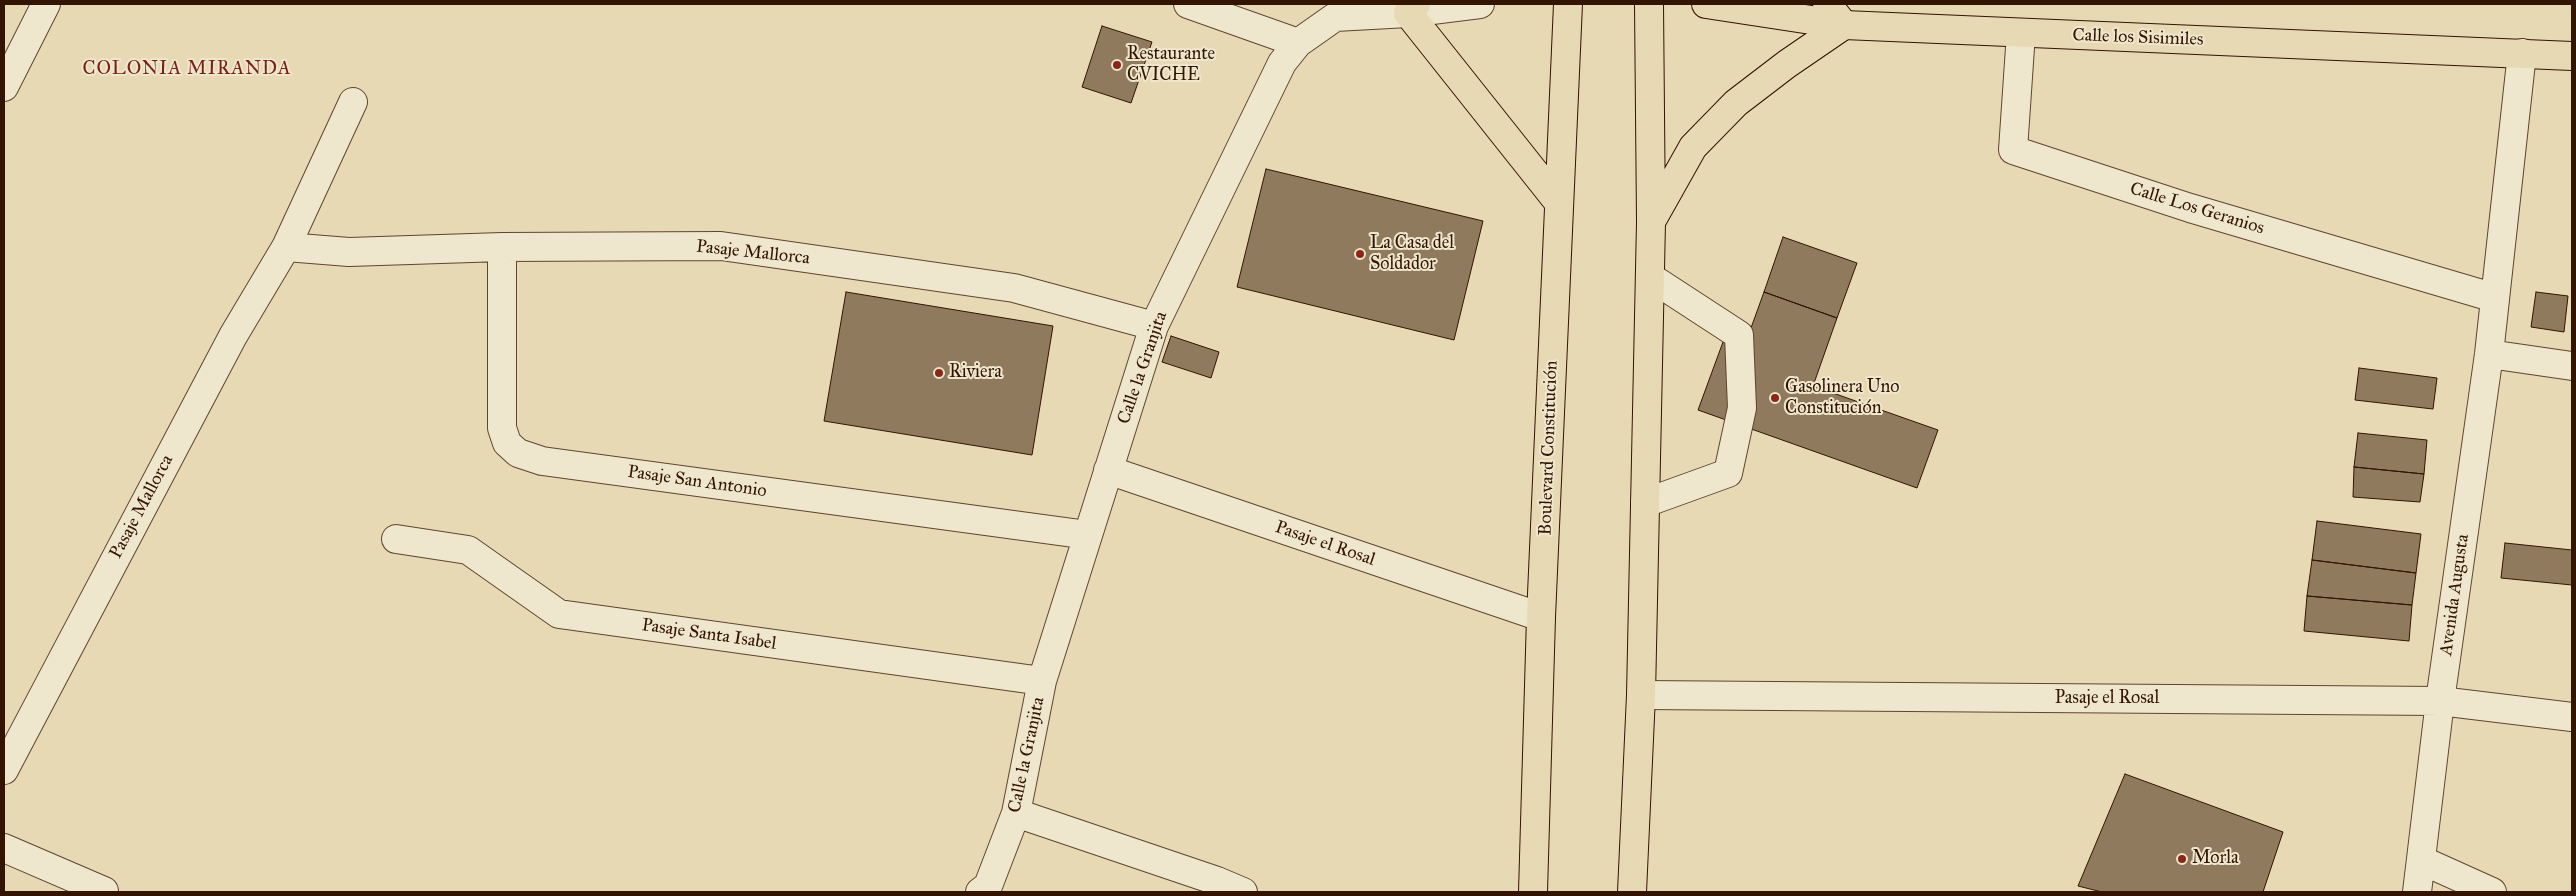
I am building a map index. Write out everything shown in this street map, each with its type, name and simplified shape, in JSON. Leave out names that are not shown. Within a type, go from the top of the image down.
[{"type":"main road","name":"Boulevard Constitución","points":[[1533,892],[1541,617],[1568,4]]},
{"type":"main road","points":[[1632,892],[1641,695],[1650,277],[1649,4]]},
{"type":"main road","name":"Calle los Sisimiles","points":[[1706,4],[1844,25],[2572,56]]},
{"type":"main road","points":[[1651,222],[1693,147],[1736,103],[1787,64],[1844,25],[1827,4]]},
{"type":"main road","points":[[1412,8],[1559,203]]},
{"type":"street","points":[[4,87],[46,4]]},
{"type":"street","points":[[1188,4],[1298,44]]},
{"type":"street","name":"Calle la Granjita","points":[[980,892],[988,886],[1016,813],[1042,681],[1154,326],[1282,63],[1298,44],[1335,17],[1412,8],[1480,4]]},
{"type":"street","name":"Calle Los Geranios","points":[[2021,33],[2013,150],[2190,208],[2495,298]]},
{"type":"street","name":"Avenida Augusta","points":[[2417,892],[2440,702],[2489,354],[2522,53]]},
{"type":"street","name":"Pasaje Mallorca","points":[[4,770],[224,353],[286,247],[353,102]]},
{"type":"street","name":"Pasaje Mallorca","points":[[286,247],[349,252],[502,247],[720,246],[1014,288],[1154,326]]},
{"type":"street","name":"Pasaje San Antonio","points":[[502,247],[502,428],[507,443],[518,453],[542,461],[1088,534]]},
{"type":"street","points":[[1645,503],[1728,473],[1742,408],[1739,335],[1650,277]]},
{"type":"street","points":[[2489,354],[2561,365]]},
{"type":"street","name":"Pasaje el Rosal","points":[[1108,470],[1541,617]]},
{"type":"street","name":"Pasaje Santa Isabel","points":[[396,539],[468,550],[559,614],[1042,681]]},
{"type":"street","name":"Pasaje el Rosal","points":[[1641,695],[2440,702],[2572,717]]},
{"type":"street","points":[[1016,813],[1217,881],[1243,892]]},
{"type":"street","points":[[4,848],[104,892]]},
{"type":"street","points":[[2421,860],[2492,892]]},
{"type":"building","name":"Restaurante CVICHE","points":[[1102,26],[1152,42],[1131,103],[1082,87]]},
{"type":"building","name":"La Casa del Soldador","points":[[1266,169],[1483,221],[1454,340],[1237,287]]},
{"type":"building","points":[[1783,237],[1857,263],[1837,318],[1764,292]]},
{"type":"building","name":"Riviera","points":[[846,292],[1053,326],[1032,455],[824,421]]},
{"type":"building","name":"Gasolinera Uno Constitución","points":[[1764,292],[1837,318],[1813,386],[1938,430],[1917,488],[1698,410],[1723,342],[1743,350]]},
{"type":"building","points":[[2536,292],[2568,296],[2564,332],[2531,327]]},
{"type":"building","points":[[1171,336],[1219,352],[1211,378],[1162,362]]},
{"type":"building","points":[[2359,368],[2437,378],[2433,409],[2355,400]]},
{"type":"building","points":[[2358,433],[2427,440],[2424,474],[2354,467]]},
{"type":"building","points":[[2354,467],[2424,474],[2420,502],[2353,497]]},
{"type":"building","points":[[2317,521],[2421,534],[2416,573],[2312,560]]},
{"type":"building","points":[[2505,543],[2572,550],[2572,585],[2501,578]]},
{"type":"building","points":[[2312,560],[2416,573],[2412,605],[2307,596]]},
{"type":"building","points":[[2307,596],[2412,605],[2409,641],[2304,631]]},
{"type":"building","name":"Morla","points":[[2125,774],[2283,832],[2263,892],[2102,892],[2078,886]]},
{"type":"place","name":"Restaurante CVICHE","points":[[1117,65]]},
{"type":"place","name":"La Casa del Soldador","points":[[1360,254]]},
{"type":"place","name":"Riviera","points":[[939,373]]},
{"type":"place","name":"Gasolinera Uno Constitución","points":[[1775,398]]},
{"type":"place","name":"Morla","points":[[2182,859]]},
{"type":"district","name":"COLONIA MIRANDA","points":[[187,69]]}]
